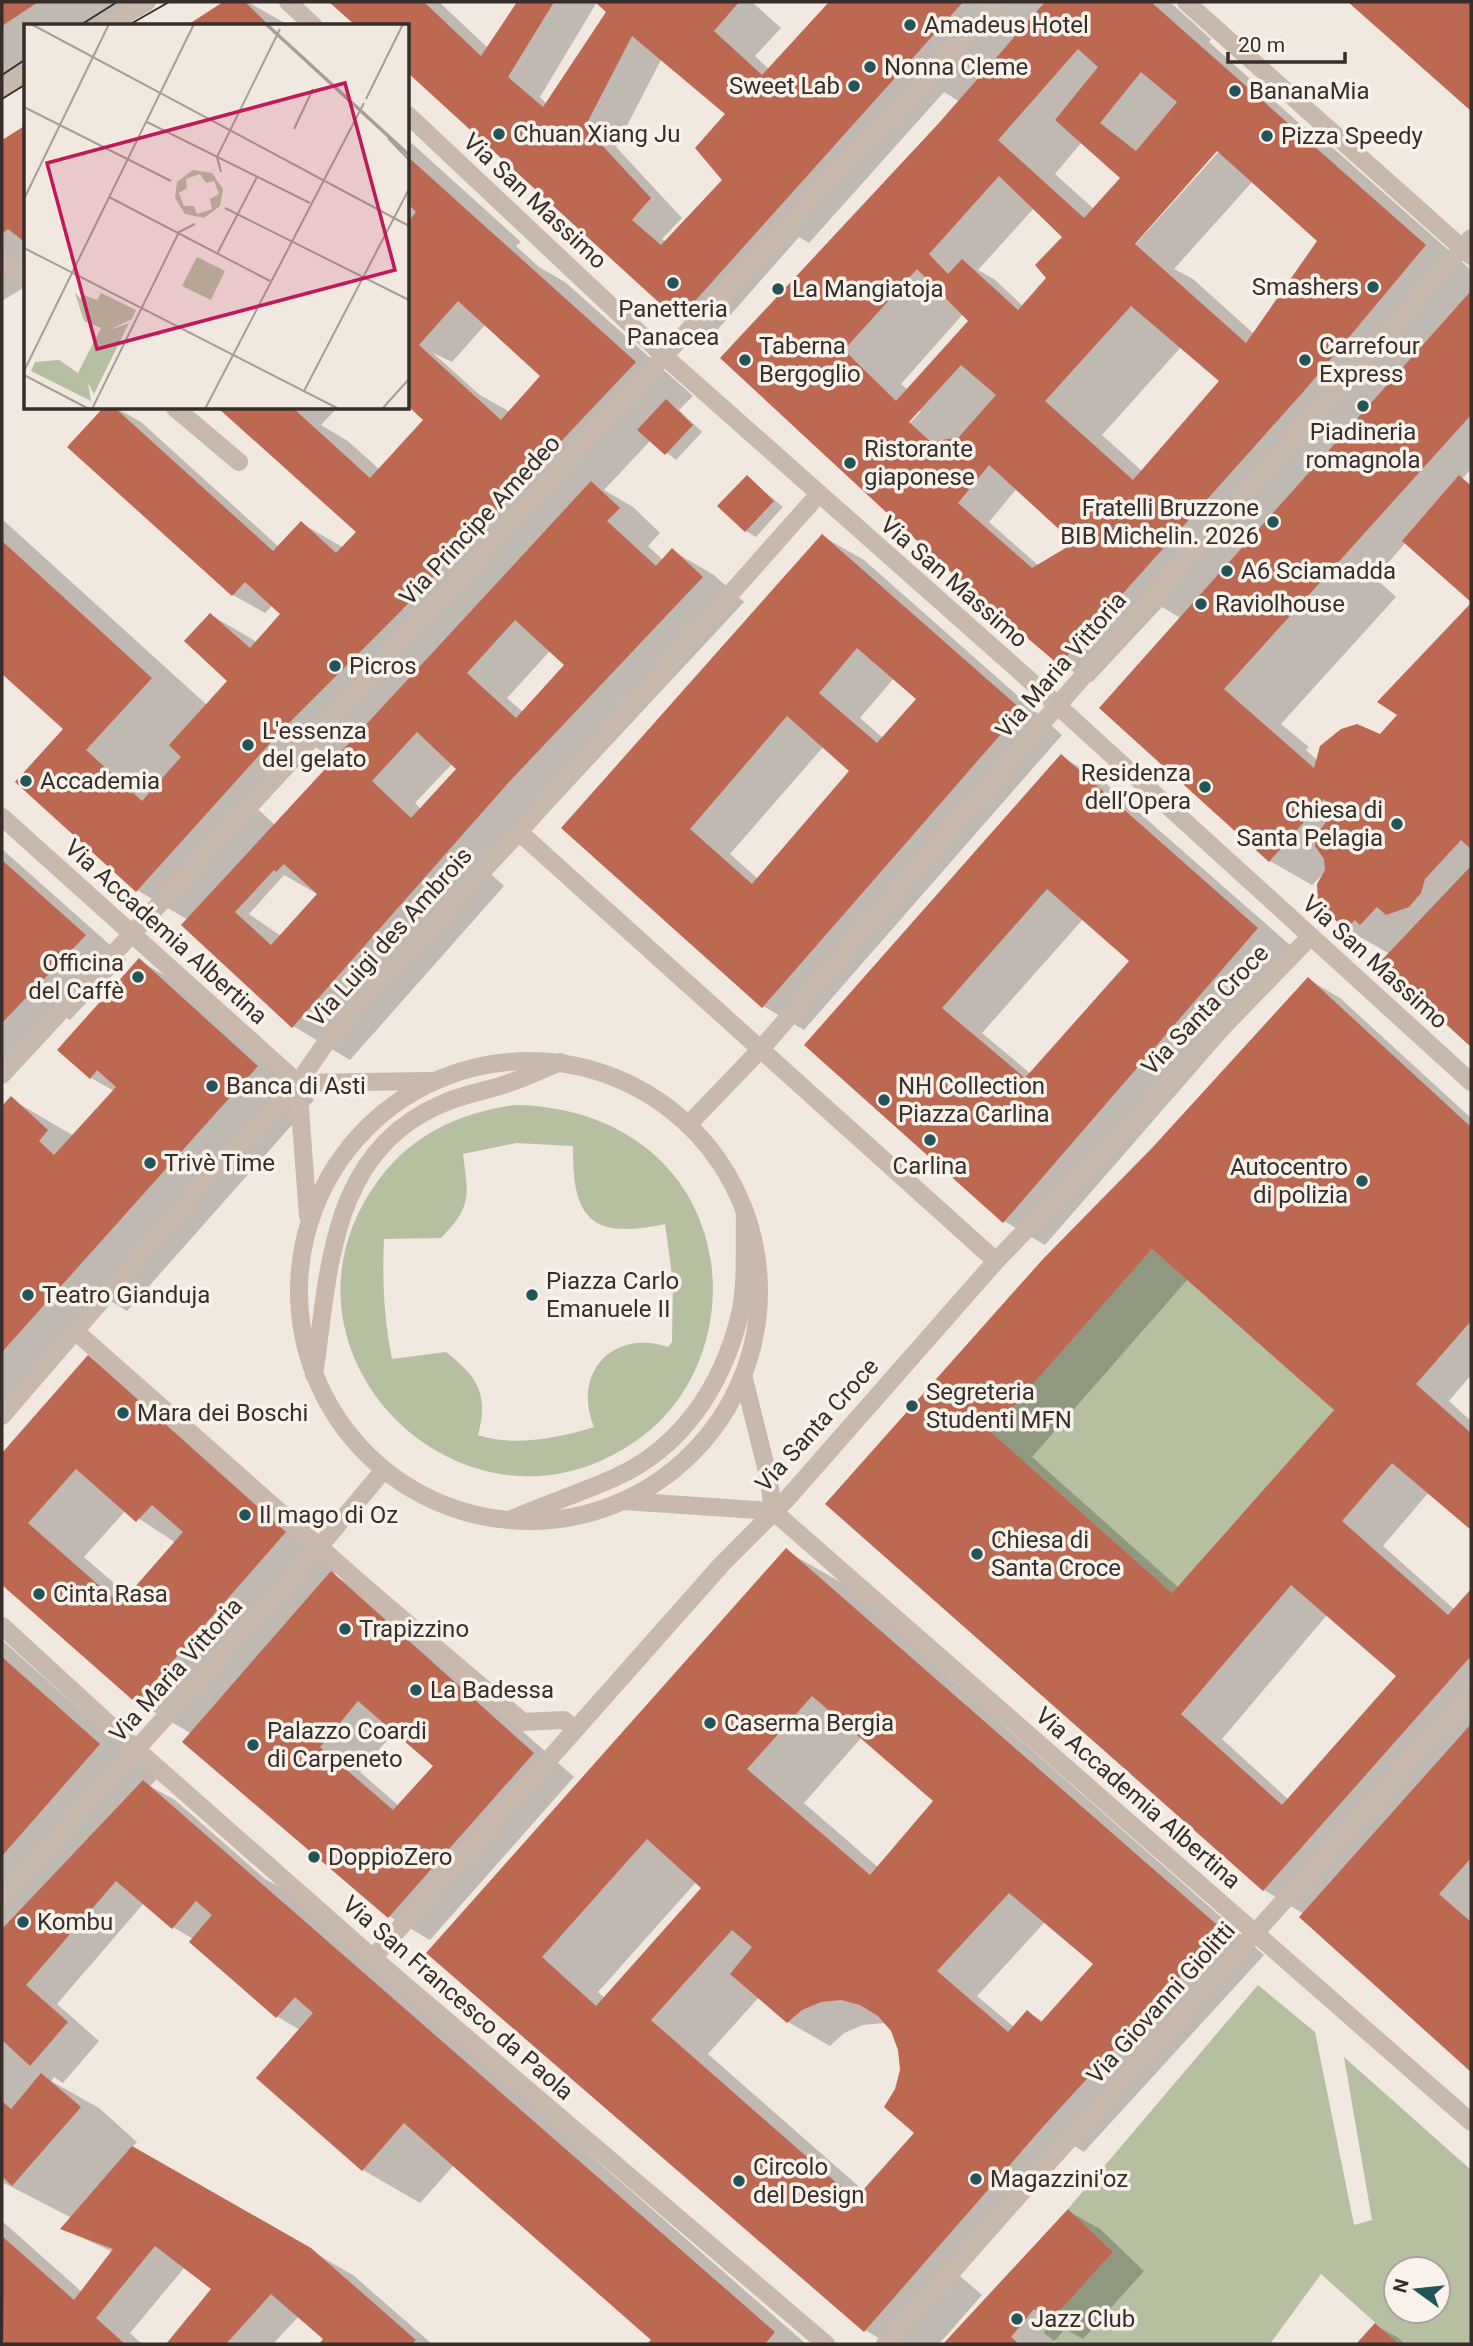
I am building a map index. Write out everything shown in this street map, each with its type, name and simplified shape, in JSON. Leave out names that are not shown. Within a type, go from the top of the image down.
[{"type":"street","points":[[109,24],[147,2]]},
{"type":"street","points":[[288,2],[312,24]]},
{"type":"street","name":"Via Principe Amedeo","points":[[2,1075],[129,933],[664,356],[999,2]]},
{"type":"street","points":[[1186,2],[1468,248]]},
{"type":"street","points":[[2,88],[24,74]]},
{"type":"street","name":"Via San Massimo","points":[[410,117],[664,356],[1471,1082]]},
{"type":"street","name":"Via Maria Vittoria","points":[[688,1125],[761,1049],[1056,707],[1468,248]]},
{"type":"street","points":[[2,258],[24,278]]},
{"type":"street","points":[[177,410],[239,462]]},
{"type":"street","name":"Via Luigi des Ambrois","points":[[2,1416],[207,1178],[298,1083],[346,1018],[519,832],[818,495]]},
{"type":"street","name":"Via Accademia Albertina","points":[[2,817],[298,1083]]},
{"type":"street","points":[[519,832],[996,1261]]},
{"type":"street","name":"Via Santa Croce","points":[[373,1958],[574,1729],[774,1511],[996,1261],[1311,936]]},
{"type":"street","points":[[314,1375],[340,1216],[352,1186],[379,1146],[409,1122],[444,1102],[504,1085],[560,1062]]},
{"type":"street","points":[[560,1062],[623,1081],[649,1095],[688,1125],[718,1160],[745,1212],[754,1242],[758,1308],[743,1375],[728,1406],[694,1451],[656,1484],[623,1501],[591,1513],[558,1520],[509,1520],[474,1516],[447,1507],[418,1494],[383,1471],[336,1418],[314,1375],[299,1313],[299,1276],[308,1224],[298,1083],[433,1081],[496,1063],[560,1062]]},
{"type":"street","points":[[308,1224],[333,1169],[352,1143],[392,1106],[433,1081]]},
{"type":"street","points":[[509,1520],[616,1478],[663,1449],[691,1420],[724,1364],[740,1312],[745,1212]]},
{"type":"street","points":[[74,1330],[319,1547],[523,1722],[564,1720],[574,1729]]},
{"type":"street","points":[[623,1501],[774,1511],[769,1479],[743,1375]]},
{"type":"street","name":"Via Maria Vittoria","points":[[2,1898],[319,1547],[383,1471]]},
{"type":"street","name":"Via Accademia Albertina","points":[[774,1511],[1471,2122]]},
{"type":"street","name":"Via San Francesco da Paola","points":[[2,1626],[136,1750],[373,1958],[826,2344]]},
{"type":"street","name":"Via Giovanni Giolitti","points":[[885,2344],[1256,1935],[1471,1693]]},
{"type":"green space","points":[[515,1105],[551,1108],[584,1116],[616,1128],[644,1146],[668,1168],[688,1195],[702,1226],[711,1262],[712,1310],[707,1334],[700,1358],[678,1400],[644,1435],[578,1469],[511,1475],[450,1458],[398,1422],[360,1371],[342,1310],[347,1244],[380,1178],[407,1149],[423,1137],[457,1120],[495,1108]],"holes":[[[516,1143],[573,1146],[577,1191],[582,1207],[591,1218],[603,1226],[619,1229],[665,1224],[673,1282],[672,1342],[668,1347],[648,1343],[630,1344],[614,1350],[602,1360],[593,1373],[588,1389],[594,1427],[536,1440],[492,1439],[478,1435],[481,1398],[473,1379],[457,1361],[446,1352],[392,1359],[384,1299],[384,1239],[441,1238],[459,1217],[466,1199],[463,1154]]]},
{"type":"green space","points":[[1152,1249],[1334,1410],[1172,1593],[991,1432]]},
{"type":"green space","points":[[1258,1985],[1315,2032],[1354,2225],[1372,2220],[1344,2057],[1471,2170],[1471,2344],[1399,2344],[1321,2274],[1270,2344],[1058,2344],[1044,2333],[1050,2322],[1113,2252],[1068,2209]]},
{"type":"building","points":[[2,2],[38,2],[2,26]]},
{"type":"building","points":[[223,2],[245,2],[268,24],[189,24]]},
{"type":"building","points":[[329,2],[424,2],[481,56],[517,2],[554,2],[508,77],[543,107],[606,12],[595,2],[739,2],[714,31],[762,75],[829,2],[963,2],[678,320],[410,75],[410,24],[354,24]],"holes":[[[632,36],[725,114],[695,148],[722,180],[661,245],[632,220],[651,198],[585,127]]]},
{"type":"building","points":[[1045,2],[1151,2],[1426,245],[1304,391],[1059,665],[955,576],[720,358],[938,124]],"holes":[[[1078,49],[1098,67],[1055,120],[1120,178],[1084,218],[998,140]],[[1141,72],[1177,102],[1136,151],[1100,123]],[[1217,151],[1317,241],[1246,343],[1135,244]],[[999,176],[1062,237],[1035,265],[1046,278],[1018,310],[962,259],[948,274],[929,254]],[[917,269],[968,321],[896,401],[844,350]],[[1131,306],[1219,381],[1133,480],[1045,401]],[[961,365],[996,395],[959,437],[931,442],[909,422]],[[989,465],[1074,543],[1032,568],[958,503]]]},
{"type":"building","points":[[1348,2],[1471,2],[1471,111]]},
{"type":"building","points":[[24,126],[22,240],[8,229],[2,233],[2,140]]},
{"type":"building","points":[[410,159],[636,362],[400,612],[282,730],[136,892],[15,782],[63,729],[2,674],[2,541],[152,678],[86,750],[142,801],[181,757],[169,745],[227,681],[184,641],[210,613],[250,648],[280,614],[245,582],[232,596],[67,447],[101,410],[117,410],[273,551],[301,521],[336,553],[356,532],[220,410],[295,410],[370,478],[423,420],[410,408],[410,220],[416,212],[410,206]],"holes":[[[458,301],[540,376],[501,420],[419,345]]]},
{"type":"building","points":[[1470,292],[1471,415],[1224,689],[1314,768],[1320,746],[1341,729],[1357,724],[1380,734],[1397,715],[1377,702],[1471,603],[1471,849],[1461,840],[1425,879],[1421,893],[1409,907],[1386,915],[1377,907],[1360,925],[1355,920],[1345,930],[1318,902],[1317,884],[1325,870],[1324,859],[1315,846],[1316,836],[1333,812],[1324,799],[1269,862],[1099,708]]},
{"type":"building","points":[[666,399],[693,425],[665,455],[637,430]]},
{"type":"building","points":[[747,475],[774,501],[745,532],[717,506]]},
{"type":"building","points":[[1459,475],[1471,486],[1471,602],[1402,541]]},
{"type":"building","points":[[591,481],[620,508],[607,521],[656,566],[672,548],[703,577],[509,782],[292,1028],[181,925]],"holes":[[[515,620],[564,665],[516,718],[467,673]],[[417,732],[456,769],[411,818],[372,781]],[[284,864],[317,894],[271,945],[235,912],[274,870],[276,872]]]},
{"type":"building","points":[[822,534],[1022,710],[762,1008],[561,828]],"holes":[[[857,648],[916,699],[877,743],[819,693]],[[787,716],[849,771],[752,884],[690,829]]]},
{"type":"building","points":[[1061,754],[1258,928],[1003,1223],[804,1045]],"holes":[[[1047,889],[1129,961],[1025,1078],[942,1008]]]},
{"type":"building","points":[[2,860],[86,935],[2,1023]]},
{"type":"building","points":[[1471,866],[1471,1047],[1379,963]]},
{"type":"building","points":[[139,958],[258,1066],[2,1352],[2,1106],[11,1096],[48,1130],[39,1141],[54,1155],[116,1087],[97,1070],[90,1079],[57,1050]]},
{"type":"building","points":[[1308,977],[1471,1127],[1471,1321],[1416,1384],[1471,1433],[1471,1530],[1392,1463],[1342,1521],[1448,1615],[1471,1589],[1471,1656],[1263,1891],[825,1504],[1043,1259],[1152,1148]],"holes":[[[1152,1249],[1334,1410],[1172,1593],[991,1432]],[[1291,1585],[1396,1676],[1282,1805],[1181,1714]]]},
{"type":"building","points":[[88,1355],[286,1532],[136,1703],[2,1585],[2,1453]],"holes":[[[76,1469],[136,1522],[152,1505],[183,1532],[120,1604],[28,1523]]]},
{"type":"building","points":[[786,1548],[1223,1930],[1041,2129],[864,2332],[426,1953]],"holes":[[[812,1696],[933,1801],[870,1875],[747,1769]],[[647,1839],[701,1888],[596,2006],[542,1957]],[[1009,1893],[1093,1964],[1041,2022],[1027,2010],[1008,2032],[937,1971]],[[732,1930],[752,1947],[730,1974],[787,2023],[802,2010],[821,2002],[841,2000],[860,2005],[878,2016],[891,2031],[898,2050],[900,2070],[895,2089],[884,2107],[914,2133],[855,2199],[651,2020]]]},
{"type":"building","name":"Palazzo Coardi di Carpeneto","points":[[331,1571],[534,1753],[388,1918],[182,1742]],"holes":[[[358,1701],[433,1766],[393,1810],[320,1747]]]},
{"type":"building","points":[[2,1657],[100,1744],[2,1856]]},
{"type":"building","points":[[1471,1724],[1471,1858],[1439,1894],[1471,1922],[1471,2072],[1299,1917]]},
{"type":"building","points":[[143,1780],[775,2332],[765,2344],[647,2344],[651,2340],[404,2123],[362,2171],[256,2078],[313,2013],[295,1997],[276,2018],[189,1942],[212,1915],[196,1901],[172,1929],[116,1881],[26,1985],[68,2022],[30,2066],[2,2040],[2,1929]]},
{"type":"building","points":[[41,2073],[81,2107],[12,2186],[2,2176],[2,2101],[11,2109]]},
{"type":"building","points":[[132,2146],[311,2248],[416,2340],[412,2344],[319,2344],[323,2339],[271,2294],[226,2344],[166,2344],[211,2289],[155,2246],[96,2318],[125,2344],[4,2344],[2,2236],[74,2300],[113,2249],[60,2229]]},
{"type":"building","points":[[1068,2209],[1113,2252],[1050,2322],[1034,2309],[1011,2337],[1019,2344],[943,2344]]},
{"type":"building","points":[[1375,2323],[1399,2344],[1356,2344]]},
{"type":"tram line","points":[[82,24],[117,2]]},
{"type":"tram line","points":[[130,24],[169,2]]},
{"type":"tram line","points":[[2,75],[24,60]]},
{"type":"tram line","points":[[2,99],[24,85]]},
{"type":"place","name":"Amadeus Hotel","points":[[910,25]]},
{"type":"place","name":"Nonna Cleme","points":[[870,67]]},
{"type":"place","name":"Sweet Lab","points":[[854,86]]},
{"type":"place","name":"BananaMia","points":[[1235,91]]},
{"type":"place","name":"Chuan Xiang Ju","points":[[499,134]]},
{"type":"place","name":"Pizza Speedy","points":[[1267,136]]},
{"type":"place","name":"Panetteria Panacea","points":[[673,283]]},
{"type":"place","name":"Smashers","points":[[1373,287]]},
{"type":"place","name":"La Mangiatoja","points":[[778,289]]},
{"type":"place","name":"Taberna Bergoglio","points":[[745,360]]},
{"type":"place","name":"Carrefour Express","points":[[1305,360]]},
{"type":"place","name":"Piadineria romagnola","points":[[1363,406]]},
{"type":"place","name":"Ristorante giaponese","points":[[850,463]]},
{"type":"place","name":"Fratelli Bruzzone BIB Michelin. 2026","points":[[1273,522]]},
{"type":"place","name":"A6 Sciamadda","points":[[1227,571]]},
{"type":"place","name":"Raviolhouse","points":[[1201,604]]},
{"type":"place","name":"Picros","points":[[335,666]]},
{"type":"place","name":"L'essenza del gelato","points":[[248,745]]},
{"type":"place","name":"Accademia","points":[[26,781]]},
{"type":"place","name":"Residenza dell’Opera","points":[[1205,787]]},
{"type":"place","name":"Chiesa di Santa Pelagia","points":[[1397,824]]},
{"type":"place","name":"Officina del Caffè","points":[[138,977]]},
{"type":"place","name":"Banca di Asti","points":[[212,1086]]},
{"type":"place","name":"NH Collection Piazza Carlina","points":[[884,1100]]},
{"type":"place","name":"Carlina","points":[[930,1140]]},
{"type":"place","name":"Trivè Time","points":[[150,1163]]},
{"type":"place","name":"Autocentro di polizia","points":[[1362,1181]]},
{"type":"place","name":"Teatro Gianduja","points":[[28,1295]]},
{"type":"place","name":"Piazza Carlo Emanuele II","points":[[532,1295]]},
{"type":"place","name":"Segreteria Studenti MFN","points":[[912,1406]]},
{"type":"place","name":"Mara dei Boschi","points":[[123,1413]]},
{"type":"place","name":"Il mago di Oz","points":[[245,1515]]},
{"type":"place","name":"Chiesa di Santa Croce","points":[[977,1554]]},
{"type":"place","name":"Cinta Rasa","points":[[39,1594]]},
{"type":"place","name":"Trapizzino","points":[[345,1629]]},
{"type":"place","name":"La Badessa","points":[[416,1690]]},
{"type":"place","name":"Caserma Bergia","points":[[710,1723]]},
{"type":"place","name":"Palazzo Coardi di Carpeneto","points":[[253,1745]]},
{"type":"place","name":"DoppioZero","points":[[314,1857]]},
{"type":"place","name":"Kombu","points":[[23,1922]]},
{"type":"place","name":"Magazzini'oz","points":[[976,2179]]},
{"type":"place","name":"Circolo del Design","points":[[739,2181]]},
{"type":"place","name":"Jazz Club","points":[[1017,2319]]}]
